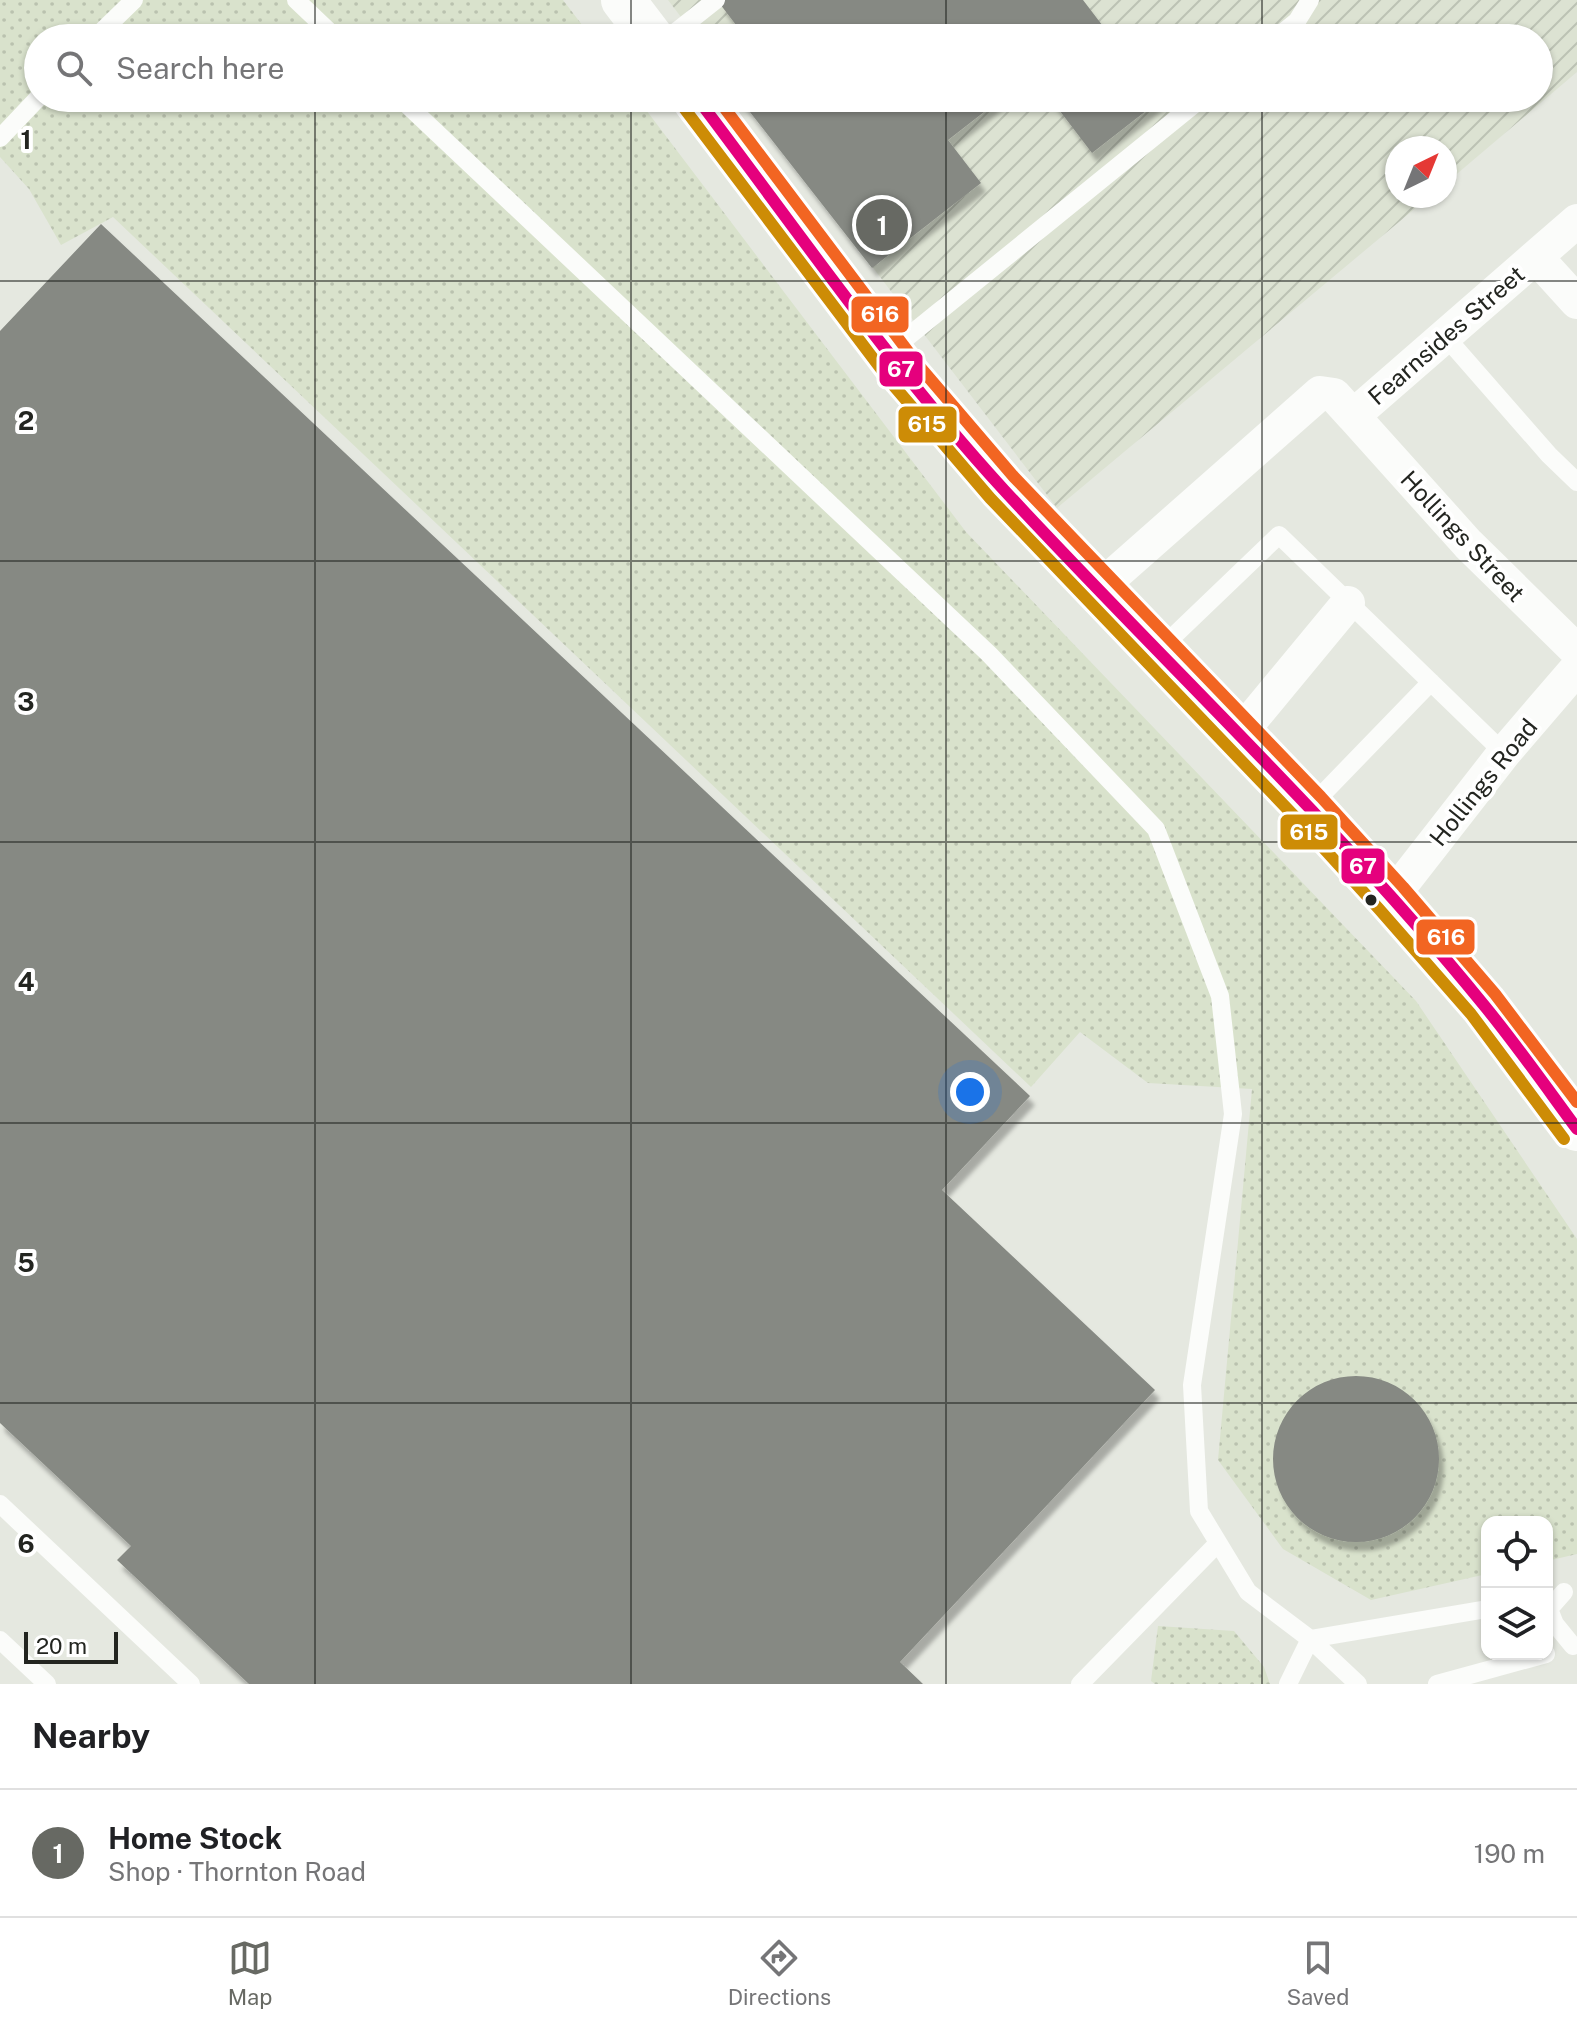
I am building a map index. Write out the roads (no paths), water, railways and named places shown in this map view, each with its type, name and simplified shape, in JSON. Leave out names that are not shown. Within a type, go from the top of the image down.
[{"type":"main road","points":[[623,0],[641,24]]},
{"type":"main road","points":[[708,112],[889,352],[1002,488],[1309,808],[1391,898],[1483,1004],[1577,1129]]},
{"type":"street","name":"Fearnsides Street","points":[[1098,589],[1320,393],[1334,395],[1353,416],[1577,221]]},
{"type":"street","points":[[1536,257],[1577,302]]},
{"type":"street","name":"Hollings Street","points":[[1353,416],[1468,544],[1577,651]]},
{"type":"street","points":[[1238,736],[1348,603]]},
{"type":"street","name":"Hollings Road","points":[[1391,898],[1504,753],[1577,668]]},
{"type":"lane","points":[[109,24],[134,0]]},
{"type":"lane","points":[[296,0],[321,24]]},
{"type":"lane","points":[[686,24],[716,0]]},
{"type":"lane","points":[[1293,24],[1310,0]]},
{"type":"lane","points":[[0,138],[25,112]]},
{"type":"lane","points":[[415,112],[989,654],[1156,829],[1220,996],[1233,1114],[1192,1385],[1199,1511],[1248,1592],[1310,1639],[1358,1684]]},
{"type":"lane","points":[[889,352],[1185,112]]},
{"type":"lane","points":[[1444,335],[1549,455],[1577,482]]},
{"type":"lane","points":[[1158,651],[1279,535],[1504,753]]},
{"type":"lane","points":[[1309,808],[1431,682]]},
{"type":"lane","points":[[0,1504],[191,1684]]},
{"type":"lane","points":[[1080,1684],[1218,1543]]},
{"type":"lane","points":[[1553,1652],[1575,1645],[1555,1624],[1549,1609],[1563,1592]]},
{"type":"lane","points":[[1310,1639],[1481,1610]]},
{"type":"lane","points":[[1288,1684],[1310,1639]]},
{"type":"lane","points":[[0,1640],[47,1684]]},
{"type":"lane","points":[[1437,1684],[1525,1660]]},
{"type":"place","name":"Home Stock","points":[[882,225]]}]
